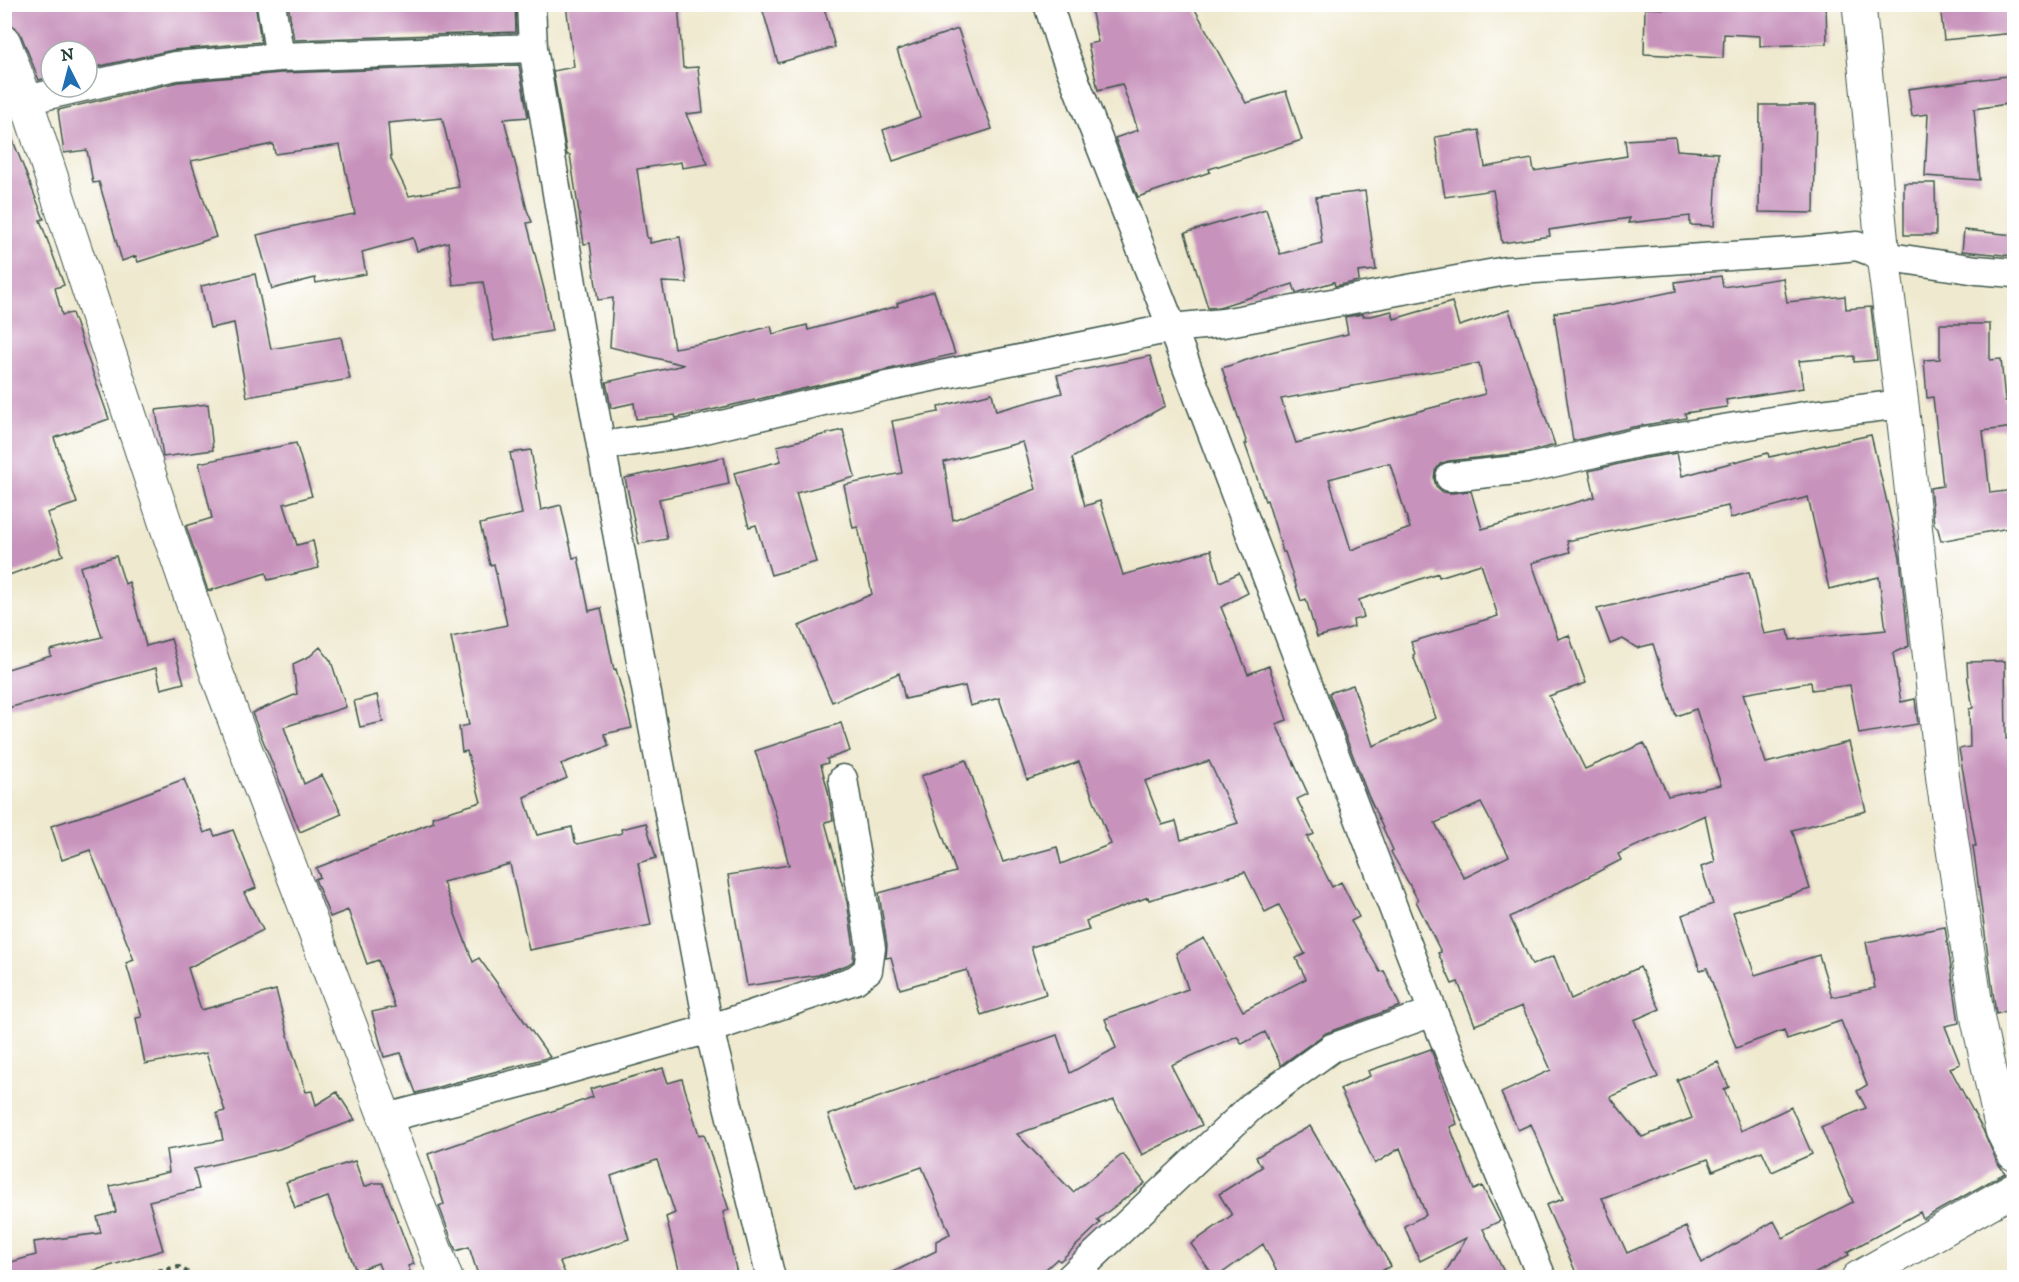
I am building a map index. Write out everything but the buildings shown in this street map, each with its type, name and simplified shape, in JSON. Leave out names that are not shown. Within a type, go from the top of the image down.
[{"type":"street","points":[[271,4],[280,57]]},
{"type":"street","points":[[531,4],[533,48],[580,332],[708,1029],[771,1278]]},
{"type":"street","points":[[1048,4],[1061,45],[1172,328],[1433,1012],[1542,1278]]},
{"type":"street","points":[[1859,4],[1883,256],[1902,404],[1943,781],[1978,1020],[2002,1130],[2014,1154]]},
{"type":"street","points":[[4,42],[26,100],[217,674],[446,1278]]},
{"type":"street","points":[[26,100],[175,66],[280,57],[533,48]]},
{"type":"street","points":[[601,446],[688,433],[887,386],[1172,328],[1223,323],[1506,271],[1857,246],[1883,256],[2014,273]]},
{"type":"street","points":[[1450,477],[1526,469],[1637,443],[1804,416],[1902,404]]},
{"type":"street","points":[[386,1118],[520,1083],[708,1029],[855,980],[868,970],[871,948],[843,780]]},
{"type":"street","points":[[1070,1278],[1252,1106],[1332,1048],[1433,1012]]},
{"type":"street","points":[[1858,1278],[2011,1202]]},
{"type":"path","points":[[114,1278],[179,1267],[197,1278]]}]
